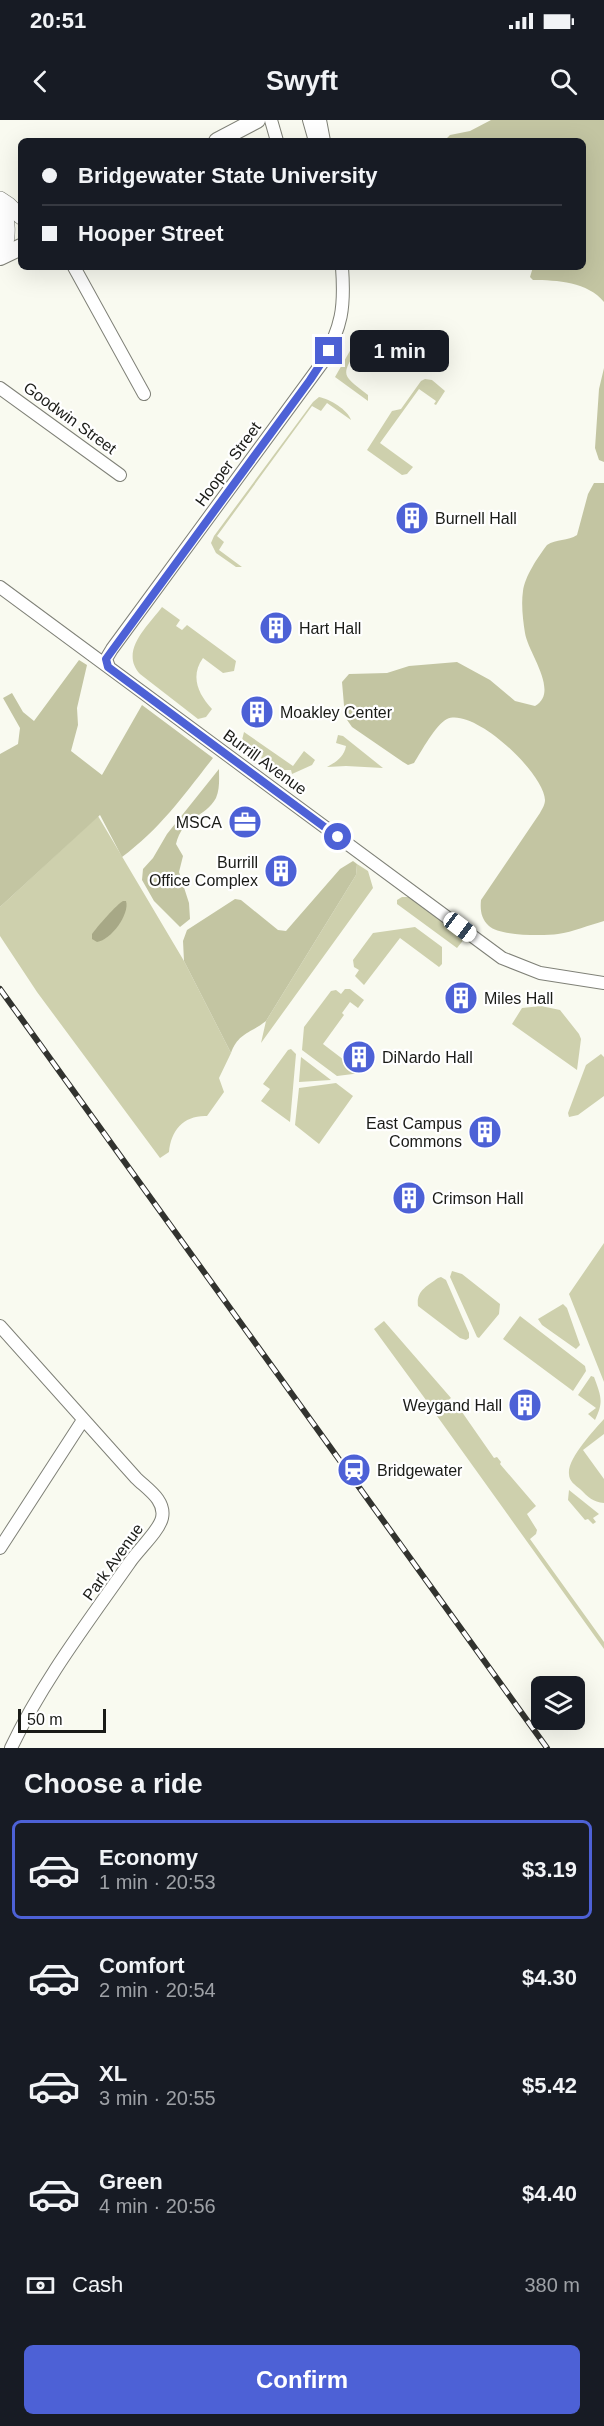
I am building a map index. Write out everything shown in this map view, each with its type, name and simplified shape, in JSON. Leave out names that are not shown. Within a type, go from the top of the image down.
[{"type":"main road","points":[[223,138],[257,120]]},
{"type":"main road","points":[[2,256],[18,248]]},
{"type":"street","points":[[271,120],[276,138]]},
{"type":"street","points":[[309,120],[314,138]]},
{"type":"street","points":[[320,120],[323,138]]},
{"type":"street","points":[[0,193],[18,202]]},
{"type":"street","points":[[0,199],[18,214]]},
{"type":"street","points":[[0,207],[7,218],[8,225],[2,256]]},
{"type":"street","points":[[76,270],[144,394]]},
{"type":"street","name":"Hooper Street","points":[[108,667],[106,659],[112,649],[322,363],[343,315],[342,270]]},
{"type":"street","name":"Goodwin Street","points":[[0,388],[120,475]]},
{"type":"street","name":"Burrill Avenue","points":[[0,587],[492,951],[512,963],[546,975],[604,983]]},
{"type":"street","name":"Park Avenue","points":[[0,1326],[136,1478],[156,1496],[162,1506],[162,1520],[61,1662],[36,1701],[11,1748]]},
{"type":"street","points":[[0,1548],[83,1420]]},
{"type":"shaded area","points":[[491,120],[604,120],[604,302],[590,290],[581,286],[572,283],[533,280],[530,277],[532,270],[586,270],[586,138],[447,138],[450,135],[470,131]]},
{"type":"shaded area","points":[[355,342],[358,348],[348,365],[346,374],[368,395],[368,401],[335,377]]},
{"type":"shaded area","points":[[604,368],[604,462],[599,460],[595,448],[599,389]]},
{"type":"shaded area","points":[[432,380],[445,391],[436,405],[434,404],[436,401],[419,389],[380,443],[413,467],[407,474],[402,475],[367,450],[392,411],[401,409],[421,381]]},
{"type":"shaded area","points":[[319,397],[338,406],[351,420],[327,403],[321,411],[312,406],[217,536],[224,542],[219,550],[242,567],[236,567],[216,553],[211,543],[214,536],[313,402]]},
{"type":"shaded area","points":[[594,483],[604,483],[604,921],[558,934],[532,935],[502,932],[489,926],[484,920],[481,900],[540,813],[545,800],[542,788],[521,759],[506,745],[490,732],[459,718],[447,719],[438,726],[414,763],[408,765],[352,727],[345,717],[342,682],[349,674],[387,673],[409,666],[457,662],[490,680],[515,701],[535,706],[542,700],[544,682],[525,633],[522,607],[524,585],[532,567],[547,545],[577,535],[588,494]]},
{"type":"shaded area","points":[[162,607],[180,620],[176,626],[182,630],[187,625],[236,661],[234,671],[223,673],[203,658],[199,665],[197,685],[212,709],[206,717],[198,719],[140,674],[134,665],[134,648],[138,639]]},
{"type":"shaded area","points":[[79,660],[87,665],[77,708],[78,725],[71,751],[102,775],[142,705],[213,758],[160,823],[122,857],[100,815],[0,907],[0,754],[18,744],[20,728],[3,698],[12,693],[23,712],[34,721]]},
{"type":"shaded area","points":[[244,732],[293,766],[304,751],[315,760],[312,765],[292,774],[291,770],[277,770],[261,758],[263,754],[256,749],[253,752],[241,744]]},
{"type":"shaded area","points":[[338,735],[343,736],[383,768],[327,767],[339,759],[345,750],[346,746],[336,743]]},
{"type":"shaded area","points":[[219,769],[219,787],[216,798],[183,828],[176,844],[183,856],[179,872],[189,903],[190,919],[180,927],[154,901],[142,880],[143,869],[153,858],[167,834]]},
{"type":"shaded area","points":[[98,816],[184,961],[231,1053],[219,1078],[224,1092],[207,1116],[192,1118],[180,1125],[170,1144],[169,1152],[160,1158],[37,992],[0,936],[0,907]]},
{"type":"shaded area","points":[[353,861],[357,864],[356,875],[266,1021],[241,1037],[231,1053],[184,961],[183,941],[187,930],[235,899],[241,900],[278,930],[286,931],[340,869]]},
{"type":"shaded area","points":[[357,864],[368,871],[373,888],[261,1043],[266,1021],[356,875]]},
{"type":"shaded area","points":[[409,897],[465,938],[457,948],[397,904],[397,900]]},
{"type":"shaded area","points":[[123,901],[126,901],[125,913],[118,926],[102,940],[97,942],[92,939],[94,931]]},
{"type":"shaded area","points":[[415,927],[442,947],[442,964],[439,967],[400,938],[364,985],[355,976],[359,970],[354,967],[353,960],[373,933]]},
{"type":"shaded area","points":[[345,989],[350,989],[364,1000],[358,1008],[350,1002],[342,1013],[344,1015],[323,1044],[361,1073],[337,1076],[302,1050],[304,1027],[331,991],[336,990],[341,994]]},
{"type":"shaded area","points":[[541,1006],[560,1010],[579,1034],[581,1039],[577,1070],[512,1024],[522,1008]]},
{"type":"shaded area","points":[[291,1049],[296,1054],[290,1122],[261,1101],[270,1089],[263,1084]]},
{"type":"shaded area","points":[[601,1054],[604,1057],[604,1096],[578,1115],[569,1117],[568,1113],[586,1065]]},
{"type":"shaded area","points":[[301,1057],[331,1080],[299,1082]]},
{"type":"shaded area","points":[[336,1083],[353,1096],[319,1144],[295,1125],[299,1088]]},
{"type":"shaded area","points":[[604,1243],[604,1382],[569,1294]]},
{"type":"shaded area","points":[[452,1271],[462,1274],[500,1304],[499,1314],[479,1338],[450,1277]]},
{"type":"shaded area","points":[[438,1278],[446,1280],[469,1333],[469,1338],[466,1340],[460,1338],[418,1306],[419,1296],[426,1286]]},
{"type":"shaded area","points":[[563,1304],[567,1308],[580,1345],[576,1349],[542,1325],[538,1319]]},
{"type":"shaded area","points":[[520,1316],[585,1366],[586,1371],[573,1391],[503,1339]]},
{"type":"shaded area","points":[[384,1321],[451,1398],[434,1411],[374,1329]]},
{"type":"shaded area","points":[[591,1376],[594,1377],[600,1399],[600,1408],[595,1420],[588,1414],[596,1408],[578,1395]]},
{"type":"shaded area","points":[[455,1402],[494,1458],[497,1457],[500,1464],[536,1506],[527,1514],[537,1530],[530,1539],[604,1642],[604,1649],[437,1416]]},
{"type":"shaded area","points":[[604,1419],[604,1434],[583,1450],[604,1479],[604,1503],[588,1497],[573,1483],[569,1474],[572,1461],[577,1453]]},
{"type":"shaded area","points":[[569,1490],[599,1514],[593,1518],[596,1522],[593,1524],[588,1519],[585,1520],[568,1500]]},
{"type":"railway","points":[[0,989],[547,1748]]},
{"type":"place","name":"Burnell Hall","points":[[412,518]]},
{"type":"place","name":"Hart Hall","points":[[276,628]]},
{"type":"place","name":"Moakley Center","points":[[257,712]]},
{"type":"place","name":"MSCA","points":[[245,822]]},
{"type":"place","name":"Burrill Office Complex","points":[[281,871]]},
{"type":"place","name":"Miles Hall","points":[[461,998]]},
{"type":"place","name":"DiNardo Hall","points":[[359,1057]]},
{"type":"place","name":"East Campus Commons","points":[[485,1132]]},
{"type":"place","name":"Crimson Hall","points":[[409,1198]]},
{"type":"place","name":"Weygand Hall","points":[[525,1405]]},
{"type":"place","name":"Bridgewater","points":[[354,1470]]},
{"type":"route","points":[[329,351],[106,659],[108,667],[338,837]]}]
